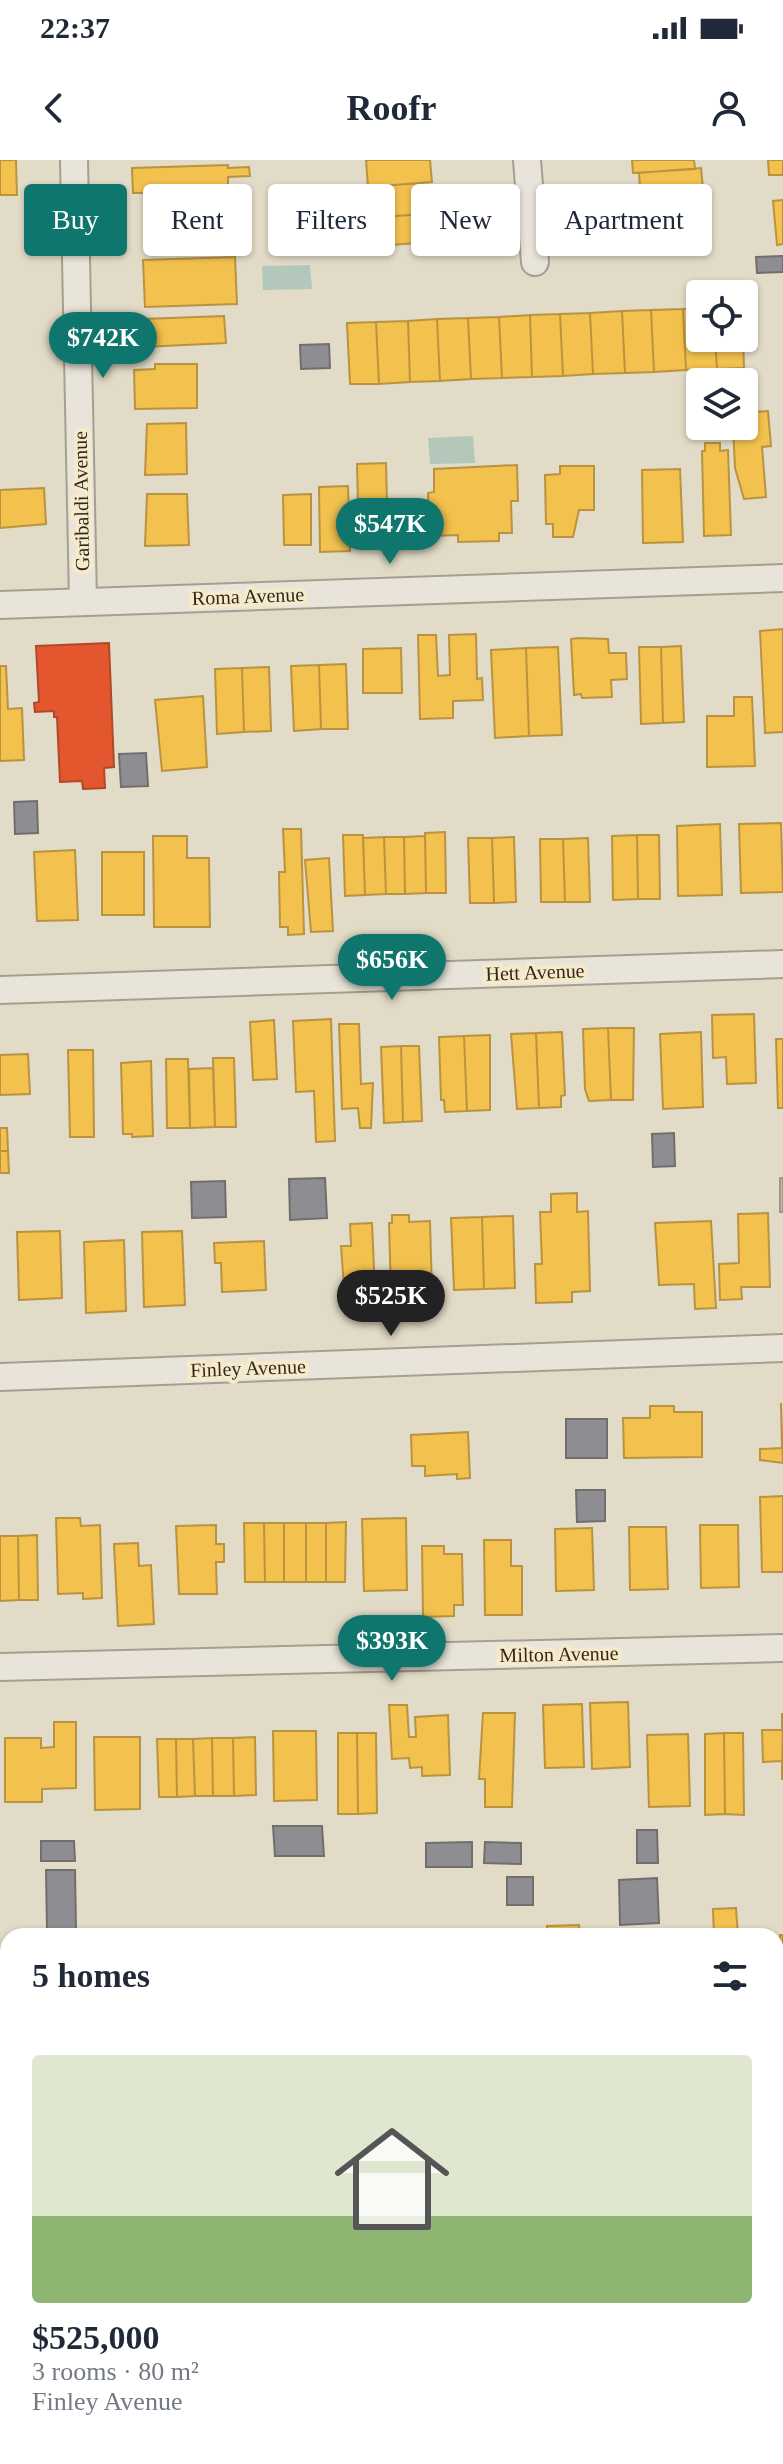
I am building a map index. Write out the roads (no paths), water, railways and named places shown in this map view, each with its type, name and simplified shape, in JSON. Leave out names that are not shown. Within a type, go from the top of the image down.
[{"type":"street","name":"Garibaldi Avenue","points":[[74,160],[83,601]]},
{"type":"street","points":[[527,160],[535,262]]},
{"type":"street","name":"Roma Avenue","points":[[0,605],[783,578]]},
{"type":"street","name":"Hett Avenue","points":[[0,990],[783,964]]},
{"type":"street","name":"Finley Avenue","points":[[0,1377],[783,1348]]},
{"type":"street","name":"Milton Avenue","points":[[0,1667],[783,1648]]}]
